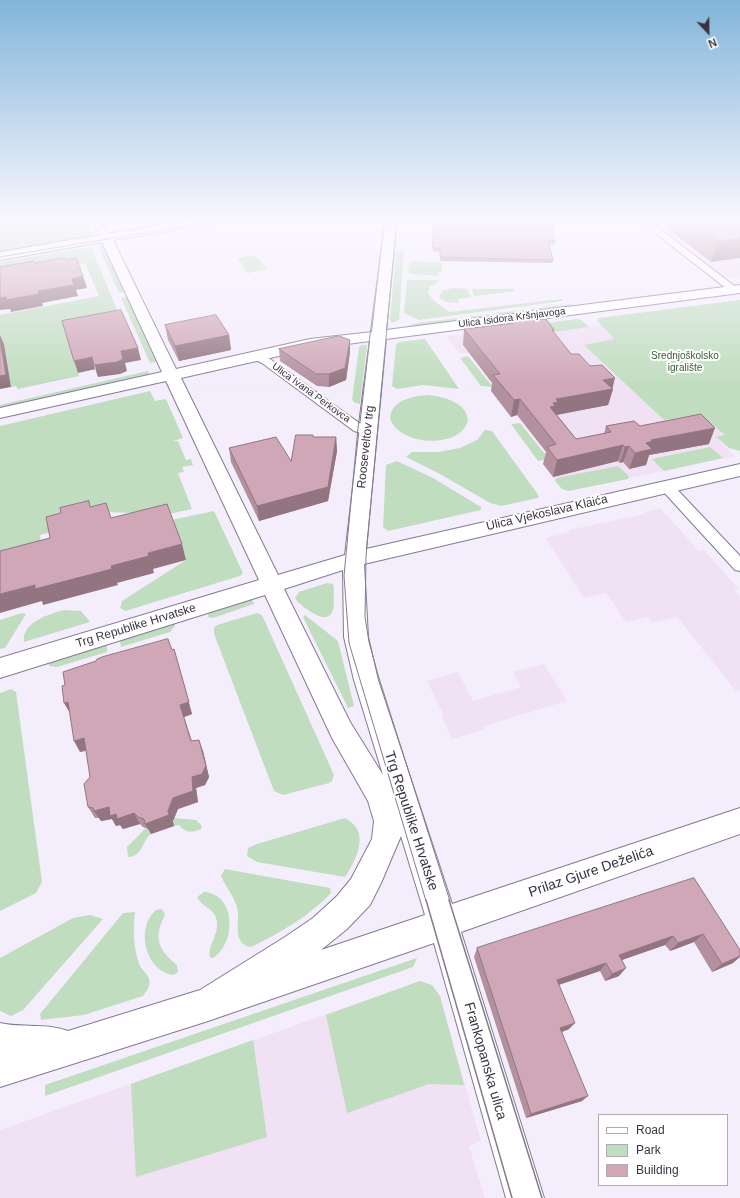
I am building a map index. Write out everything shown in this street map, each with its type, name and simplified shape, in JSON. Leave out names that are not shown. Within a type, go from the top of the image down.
[{"type":"main road","points":[[124,275],[272,584]]},
{"type":"main road","name":"Rooseveltov trg","points":[[355,559],[385,275]]},
{"type":"main road","name":"Ulica Isidora Kršnjavoga","points":[[316,343],[737,290]]},
{"type":"main road","points":[[0,413],[316,343],[355,330],[367,322],[381,308]]},
{"type":"main road","name":"Ulica Vjekoslava Klaića","points":[[355,559],[427,541],[740,470]]},
{"type":"main road","name":"Trg Republike Hrvatske","points":[[0,668],[355,559],[353,600],[358,649],[397,813],[443,924],[208,1004],[0,1070]]},
{"type":"main road","name":"Trg Republike Hrvatske","points":[[272,584],[341,730],[376,791],[397,813]]},
{"type":"main road","name":"Trg Republike Hrvatske","points":[[208,1004],[316,936],[346,908],[359,892],[383,848],[388,830],[397,813]]},
{"type":"main road","name":"Prilaz Gjure Deželića","points":[[443,924],[469,913],[740,822]]},
{"type":"main road","name":"Frankopanska ulica","points":[[443,924],[525,1198]]},
{"type":"main road","name":"Trg Republike Hrvatske","points":[[0,1040],[13,1043],[77,1046]]},
{"type":"street","points":[[717,275],[737,290]]},
{"type":"street","name":"Ulica Ivana Perkovca","points":[[253,356],[270,363],[358,428],[368,431]]},
{"type":"street","points":[[666,486],[740,566]]},
{"type":"shaded area","points":[[718,275],[740,275],[740,277],[723,279]]},
{"type":"shaded area","points":[[577,319],[581,320],[589,327],[601,324],[612,335],[614,339],[585,345],[664,420],[691,416],[708,420],[726,435],[716,438],[735,456],[568,491],[562,489],[543,464],[552,461],[492,352],[471,355],[469,353],[460,354],[446,336]]},
{"type":"shaded area","points":[[660,508],[699,551],[704,550],[739,589],[734,590],[740,596],[740,690],[736,691],[677,617],[652,623],[648,617],[626,622],[606,593],[584,598],[546,538],[570,532],[569,530],[645,514],[644,512]]},
{"type":"shaded area","points":[[544,664],[567,701],[484,726],[485,729],[452,739],[441,715],[443,714],[427,681],[458,672],[473,701],[521,687],[513,672]]},
{"type":"shaded area","points":[[420,981],[432,985],[440,996],[481,1141],[469,1146],[485,1198],[0,1198],[0,1130]]},
{"type":"green space","points":[[0,275],[18,275],[0,278]]},
{"type":"green space","points":[[90,275],[103,275],[120,317],[66,332],[79,376],[18,389],[16,386],[11,387],[3,344],[0,345],[0,315],[99,296]]},
{"type":"green space","points":[[111,275],[116,275],[124,292],[119,293]]},
{"type":"green space","points":[[394,275],[402,275],[399,320],[392,323],[390,319]]},
{"type":"green space","points":[[407,280],[439,280],[439,282],[430,286],[428,293],[433,300],[449,312],[562,299],[563,301],[419,320],[404,313]]},
{"type":"green space","points":[[452,288],[467,289],[471,297],[457,299],[459,303],[447,302],[439,298],[442,291]]},
{"type":"green space","points":[[472,289],[513,289],[515,291],[474,296]]},
{"type":"green space","points":[[127,297],[157,362],[150,363],[121,298]]},
{"type":"green space","name":"Srednjoškolsko igralište","points":[[740,300],[740,451],[729,448],[716,437],[725,435],[703,419],[691,416],[664,420],[584,345],[614,339],[597,320],[599,318]]},
{"type":"green space","points":[[572,304],[565,308],[404,327],[417,323]]},
{"type":"green space","points":[[577,319],[581,320],[589,327],[533,335],[525,326]]},
{"type":"green space","points":[[425,339],[459,389],[423,385],[397,389],[392,386],[396,344],[400,342]]},
{"type":"green space","points":[[362,345],[367,345],[360,404],[355,403],[352,400],[359,347]]},
{"type":"green space","points":[[468,356],[493,387],[481,386],[460,358]]},
{"type":"green space","points":[[148,371],[149,375],[0,408],[0,405]]},
{"type":"green space","points":[[150,391],[155,401],[166,399],[183,438],[173,441],[178,441],[186,460],[191,459],[193,465],[182,467],[184,472],[178,473],[192,509],[169,514],[102,512],[67,528],[40,535],[41,541],[0,551],[0,426]]},
{"type":"green space","points":[[429,395],[447,399],[459,405],[463,409],[468,420],[463,430],[454,436],[442,440],[429,441],[416,439],[395,427],[390,418],[395,407],[399,403],[417,396]]},
{"type":"green space","points":[[520,423],[549,459],[538,461],[511,424]]},
{"type":"green space","points":[[485,430],[492,431],[539,496],[538,498],[501,506],[490,503],[440,474],[406,457],[412,452],[439,452],[460,448],[477,440]]},
{"type":"green space","points":[[710,447],[723,458],[664,471],[652,459]]},
{"type":"green space","points":[[397,461],[433,478],[481,507],[481,510],[388,531],[383,527],[386,465]]},
{"type":"green space","points":[[618,466],[629,476],[628,479],[568,491],[562,489],[555,481],[557,478]]},
{"type":"green space","points":[[214,511],[243,573],[240,576],[125,611],[120,608],[122,601],[186,560],[171,520]]},
{"type":"green space","points":[[327,583],[333,584],[334,605],[330,615],[326,617],[321,617],[310,611],[300,604],[295,598],[299,592]]},
{"type":"green space","points":[[252,599],[254,604],[213,618],[208,617],[208,613]]},
{"type":"green space","points":[[64,610],[81,611],[90,622],[24,642],[24,635],[32,624],[44,617]]},
{"type":"green space","points":[[22,613],[26,614],[5,648],[0,649],[0,620]]},
{"type":"green space","points":[[257,613],[262,615],[334,775],[332,781],[329,783],[283,795],[274,791],[214,634],[214,628],[217,625]]},
{"type":"green space","points":[[305,615],[338,641],[354,706],[348,708],[303,617]]},
{"type":"green space","points":[[175,623],[175,626],[170,632],[121,647],[120,641],[124,638]]},
{"type":"green space","points":[[105,645],[107,646],[107,652],[57,667],[49,666],[48,662]]},
{"type":"green space","points":[[11,689],[16,692],[42,882],[36,893],[0,911],[0,693]]},
{"type":"green space","points":[[174,818],[196,820],[202,826],[201,829],[189,832],[184,830],[179,825],[174,826]]},
{"type":"green space","points":[[345,818],[355,826],[360,838],[358,852],[345,877],[257,862],[247,856],[248,848],[257,844]]},
{"type":"green space","points":[[146,828],[151,834],[145,840],[137,854],[128,857],[127,847]]},
{"type":"green space","points":[[225,869],[330,888],[331,893],[313,910],[293,924],[262,942],[249,947],[240,940],[237,907],[221,876]]},
{"type":"green space","points":[[204,892],[215,895],[222,901],[230,920],[226,942],[221,951],[213,958],[210,957],[210,948],[216,934],[217,923],[212,912],[201,903],[197,897]]},
{"type":"green space","points":[[162,909],[165,915],[159,930],[159,943],[165,954],[177,965],[178,972],[173,975],[163,972],[156,966],[146,948],[146,927],[156,910]]},
{"type":"green space","points":[[135,912],[134,933],[136,953],[140,966],[147,975],[149,981],[148,988],[143,996],[84,1015],[41,1020],[40,1014],[123,913]]},
{"type":"green space","points":[[90,915],[103,919],[23,1010],[11,1016],[0,1011],[0,958],[73,918]]},
{"type":"green space","points":[[417,958],[413,967],[45,1096],[45,1085]]},
{"type":"green space","points":[[420,981],[432,985],[440,996],[464,1085],[429,1084],[347,1113],[326,1015]]},
{"type":"green space","points":[[253,1040],[267,1137],[136,1177],[131,1084]]},
{"type":"building","points":[[0,275],[83,276],[72,279],[74,285],[38,291],[39,294],[6,300],[6,297],[0,298]]},
{"type":"building","points":[[121,310],[138,348],[121,351],[123,359],[117,362],[94,365],[92,357],[74,361],[62,321]]},
{"type":"building","points":[[216,315],[229,335],[175,346],[165,325]]},
{"type":"building","points":[[533,318],[535,320],[546,319],[554,330],[552,330],[571,354],[579,354],[590,366],[602,365],[615,378],[603,380],[613,389],[556,399],[558,402],[553,403],[555,406],[550,407],[576,439],[611,432],[606,426],[634,421],[640,426],[701,414],[715,428],[651,440],[653,441],[646,443],[652,449],[635,453],[629,446],[625,447],[623,445],[557,460],[547,447],[556,444],[520,399],[514,400],[493,375],[500,374],[464,329],[514,323],[512,320]]},
{"type":"building","points":[[339,336],[350,340],[345,368],[329,374],[316,374],[279,349]]},
{"type":"building","points":[[0,339],[6,375],[0,376]]},
{"type":"building","points":[[296,435],[336,437],[328,487],[257,506],[229,448],[276,437],[291,461]]},
{"type":"building","points":[[89,501],[90,507],[106,503],[111,518],[167,504],[182,544],[148,553],[149,556],[111,566],[112,569],[35,589],[35,585],[0,594],[0,551],[50,538],[46,517],[61,513],[60,508]]},
{"type":"building","points":[[168,639],[172,650],[174,649],[189,702],[180,705],[191,741],[199,740],[206,766],[202,774],[192,777],[193,791],[173,798],[168,811],[169,815],[145,824],[144,819],[138,817],[134,813],[117,819],[116,814],[110,816],[109,807],[94,811],[93,808],[88,807],[84,784],[90,777],[84,738],[74,741],[68,702],[64,703],[62,686],[65,685],[63,672],[96,661],[102,657]]},
{"type":"building","points":[[694,878],[740,950],[740,956],[722,964],[703,934],[678,943],[673,936],[619,955],[626,968],[612,974],[606,963],[557,980],[575,1023],[560,1028],[588,1096],[531,1114],[477,948]]},
{"type":"tram line","points":[[378,275],[358,428],[344,576],[349,643],[426,901]]},
{"type":"tram line","points":[[392,275],[366,556],[365,617],[369,642],[378,675],[450,901]]},
{"type":"tram line","points":[[426,900],[512,1198]]},
{"type":"tram line","points":[[449,900],[542,1198]]}]
